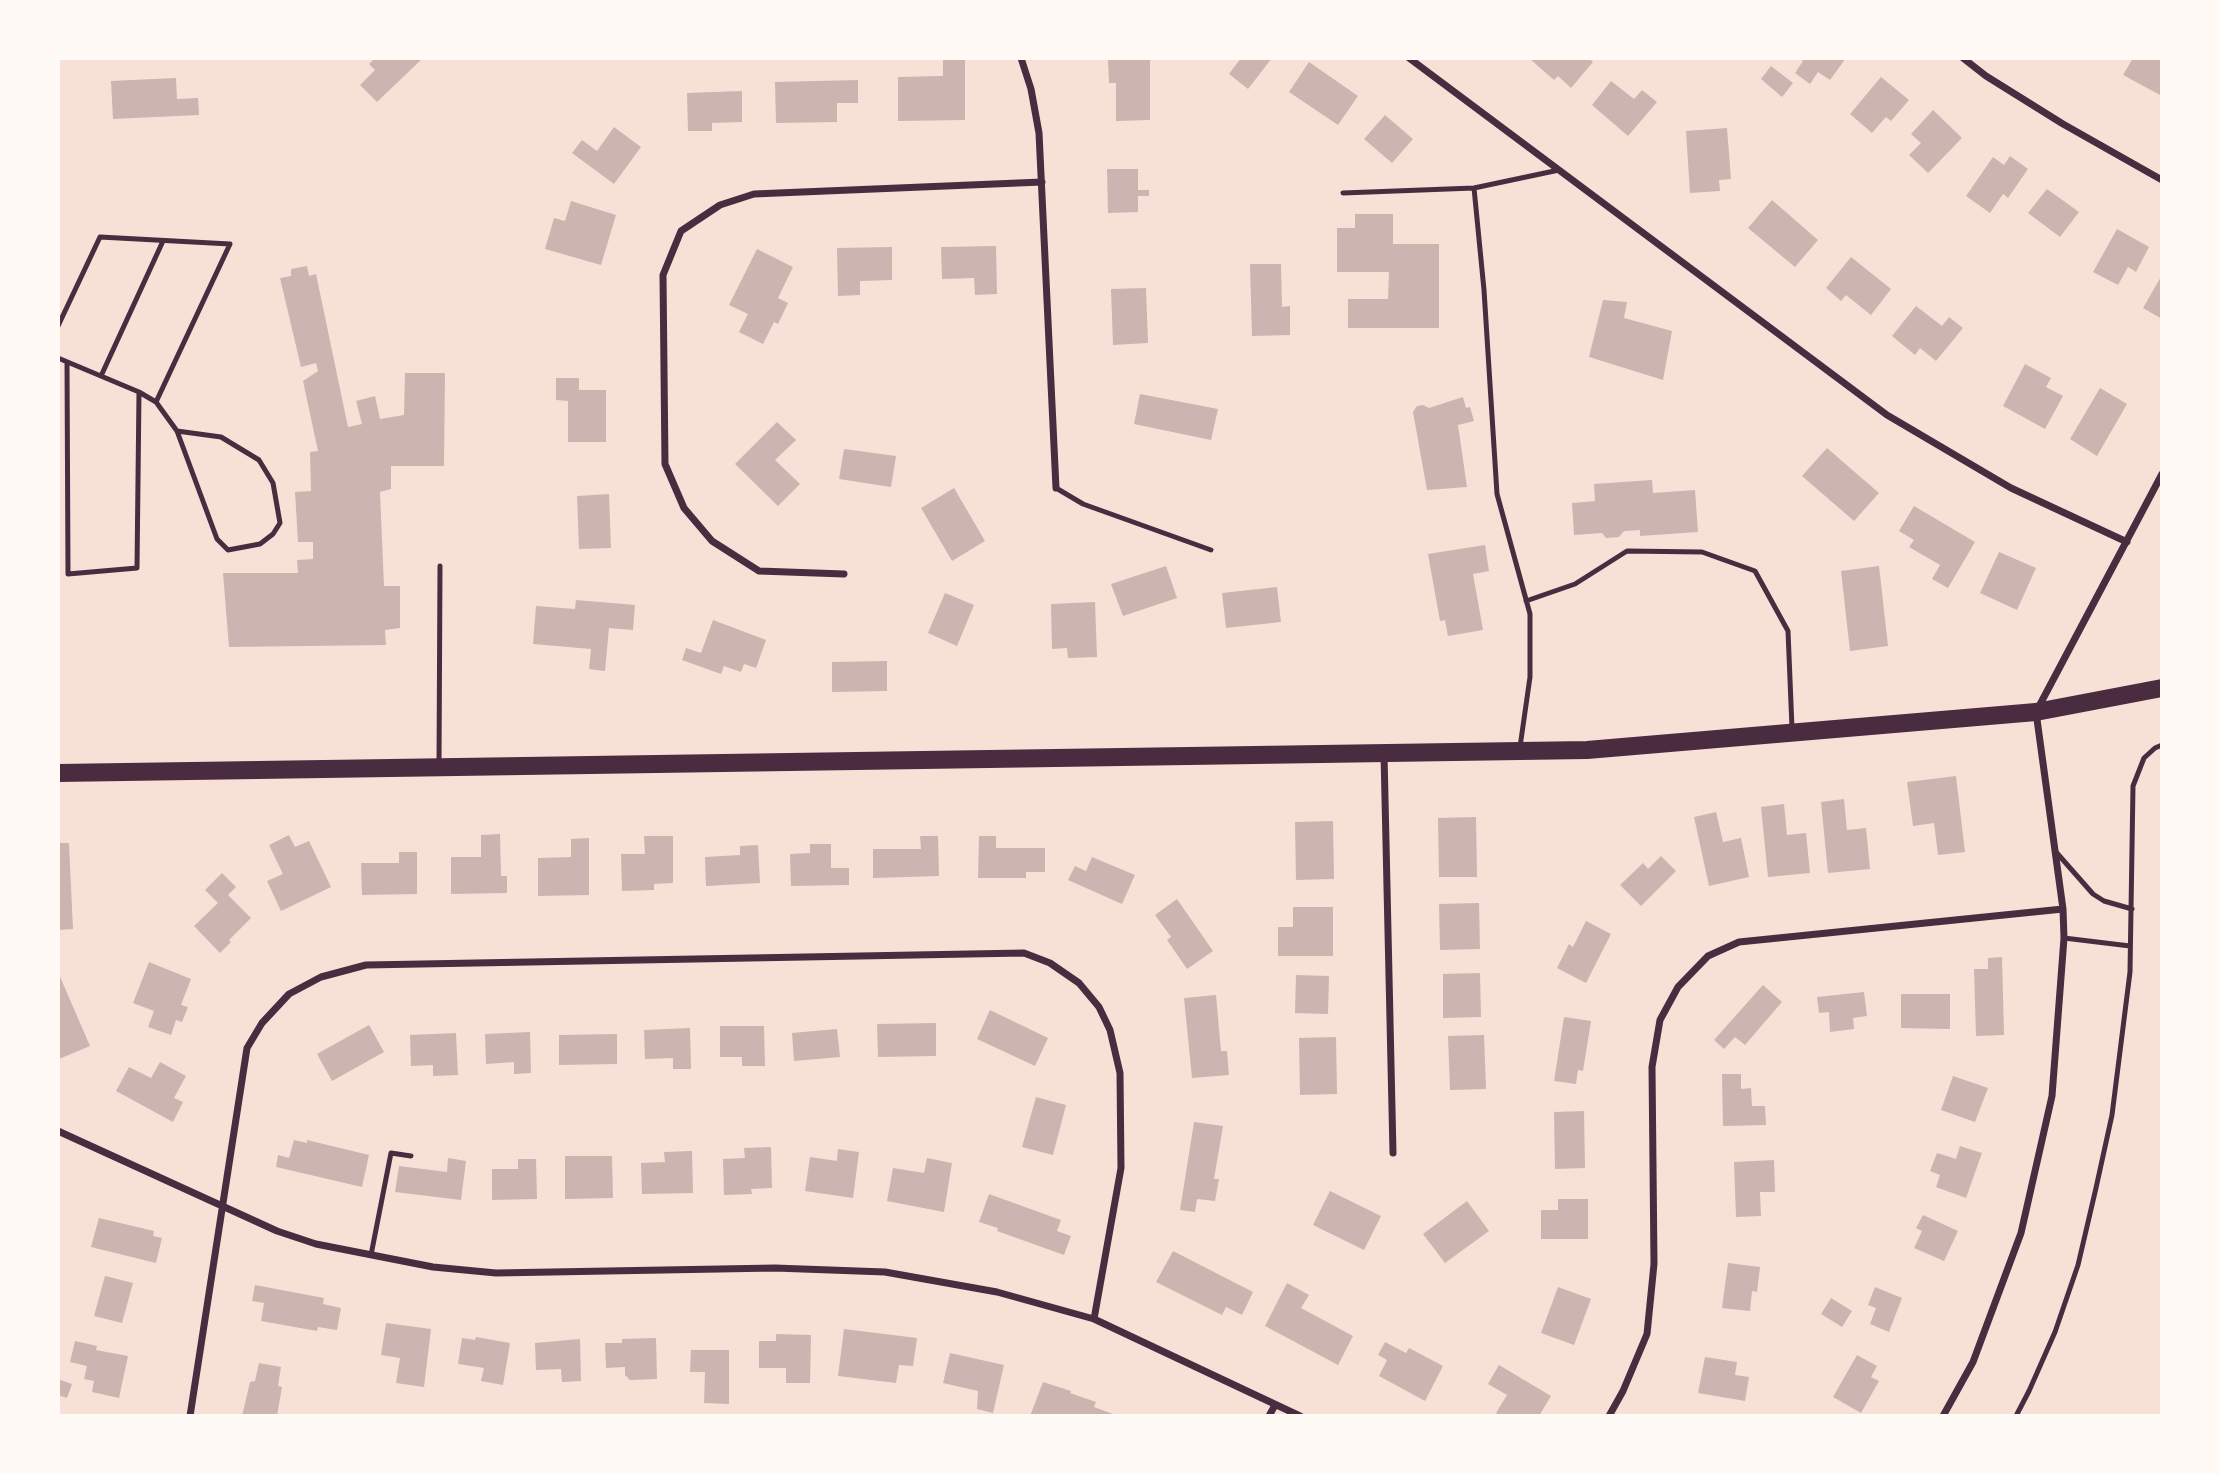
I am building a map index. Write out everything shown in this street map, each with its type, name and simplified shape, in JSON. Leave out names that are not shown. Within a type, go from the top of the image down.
[{"type":"highway","points":[[58,773],[1587,750],[2036,712],[2162,688]]},
{"type":"street","points":[[1021,58],[1031,89],[1039,133],[1056,488]]},
{"type":"street","points":[[1409,58],[1886,415],[2011,488],[2126,542]]},
{"type":"street","points":[[1963,58],[1986,76],[2063,124],[2162,180]]},
{"type":"street","points":[[844,574],[759,572],[712,541],[684,508],[665,464],[664,397],[663,275],[681,231],[720,205],[754,194],[1042,182]]},
{"type":"street","points":[[1943,1416],[1973,1362],[2021,1233],[2052,1096],[2064,938],[2063,909],[2036,712],[2162,474]]},
{"type":"street","points":[[1384,753],[1393,1153]]},
{"type":"street","points":[[1609,1416],[1623,1391],[1647,1334],[1654,1264],[1652,1067],[1660,1020],[1678,987],[1708,956],[1739,942],[2063,909]]},
{"type":"street","points":[[190,1416],[247,1048],[262,1023],[289,995],[321,977],[366,965],[1024,953],[1050,964],[1079,982],[1099,1007],[1110,1030],[1120,1073],[1121,1168],[1094,1319]]},
{"type":"street","points":[[58,1131],[277,1231],[316,1244],[433,1267],[496,1273],[775,1268],[885,1272],[997,1292],[1094,1319],[1300,1416]]},
{"type":"street","points":[[1269,1416],[1275,1405]]},
{"type":"lane","points":[[1343,193],[1474,188],[1559,170]]},
{"type":"lane","points":[[1474,188],[1484,290],[1497,494],[1530,614],[1530,677],[1520,751]]},
{"type":"lane","points":[[58,326],[100,237],[230,244],[156,402]]},
{"type":"lane","points":[[101,376],[163,241]]},
{"type":"lane","points":[[58,358],[139,392],[156,402],[177,431],[217,539],[229,550],[261,544],[273,534],[280,523],[273,484],[259,460],[221,437],[177,431]]},
{"type":"lane","points":[[67,362],[68,574],[137,568],[139,392]]},
{"type":"lane","points":[[1056,488],[1083,504],[1211,550]]},
{"type":"lane","points":[[1526,601],[1575,584],[1627,551],[1702,552],[1755,571],[1788,631],[1793,732]]},
{"type":"lane","points":[[439,768],[440,566]]},
{"type":"lane","points":[[2016,1416],[2055,1332],[2080,1259],[2112,1115],[2130,972],[2133,786],[2144,758],[2162,745]]},
{"type":"lane","points":[[2054,850],[2093,894],[2104,901],[2132,909]]},
{"type":"lane","points":[[2064,938],[2130,946]]},
{"type":"lane","points":[[372,1255],[391,1153],[411,1156]]},
{"type":"building","points":[[375,58],[423,58],[377,102],[360,85],[375,70],[369,64]]},
{"type":"building","points":[[943,58],[965,58],[965,120],[898,121],[898,77],[943,76]]},
{"type":"building","points":[[1241,58],[1272,58],[1248,89],[1229,74]]},
{"type":"building","points":[[1531,58],[1588,58],[1593,62],[1571,88],[1558,76],[1554,80]]},
{"type":"building","points":[[1799,58],[1846,58],[1830,80],[1818,72],[1810,84],[1795,73],[1803,61]]},
{"type":"building","points":[[2133,58],[2162,60],[2162,96],[2123,75]]},
{"type":"building","points":[[1150,59],[1150,120],[1116,121],[1116,83],[1109,83],[1108,60]]},
{"type":"building","points":[[1309,62],[1358,96],[1338,125],[1289,92]]},
{"type":"building","points":[[1771,66],[1793,83],[1782,97],[1761,79]]},
{"type":"building","points":[[1881,77],[1909,100],[1891,121],[1886,117],[1872,133],[1850,114]]},
{"type":"building","points":[[176,78],[177,99],[198,98],[199,115],[113,119],[111,81]]},
{"type":"building","points":[[858,80],[858,103],[837,103],[837,122],[776,123],[775,82]]},
{"type":"building","points":[[1611,81],[1634,99],[1642,90],[1657,102],[1628,136],[1592,105]]},
{"type":"building","points":[[742,91],[742,122],[712,123],[712,131],[688,131],[687,93]]},
{"type":"building","points":[[1933,110],[1962,138],[1928,173],[1909,155],[1921,143],[1911,134]]},
{"type":"building","points":[[1385,115],[1413,139],[1392,163],[1364,139]]},
{"type":"building","points":[[614,127],[641,147],[614,184],[572,153],[582,140],[597,151]]},
{"type":"building","points":[[1727,128],[1731,179],[1719,180],[1720,191],[1690,193],[1686,131]]},
{"type":"building","points":[[2010,156],[2028,169],[2008,198],[2003,194],[1990,213],[1966,196],[1993,157],[2004,165]]},
{"type":"building","points":[[1107,169],[1138,169],[1138,190],[1149,190],[1149,196],[1138,196],[1138,212],[1108,213]]},
{"type":"building","points":[[2047,189],[2079,212],[2060,237],[2028,213]]},
{"type":"building","points":[[1772,200],[1818,240],[1795,267],[1748,228]]},
{"type":"building","points":[[571,201],[616,215],[601,265],[545,249],[554,218],[565,221]]},
{"type":"building","points":[[1355,214],[1393,214],[1393,244],[1439,244],[1439,328],[1348,328],[1348,299],[1388,299],[1389,272],[1337,272],[1337,228],[1355,228]]},
{"type":"building","points":[[2117,229],[2149,247],[2136,272],[2128,267],[2118,285],[2093,272]]},
{"type":"building","points":[[996,246],[997,294],[975,295],[974,278],[942,279],[941,247]]},
{"type":"building","points":[[892,247],[892,280],[860,281],[860,295],[838,296],[837,248]]},
{"type":"building","points":[[757,249],[793,267],[778,298],[788,303],[778,324],[774,322],[763,344],[739,332],[748,314],[729,305]]},
{"type":"building","points":[[1851,257],[1891,289],[1871,315],[1846,295],[1841,301],[1826,288]]},
{"type":"building","points":[[1250,264],[1281,264],[1282,307],[1290,306],[1290,335],[1252,336]]},
{"type":"building","points":[[307,266],[309,276],[316,274],[348,427],[362,424],[356,401],[375,396],[380,419],[404,415],[405,373],[445,373],[444,466],[391,466],[391,489],[380,492],[384,586],[400,586],[400,628],[385,630],[386,645],[229,647],[223,573],[298,573],[297,560],[313,559],[313,542],[298,542],[295,492],[311,491],[310,452],[318,451],[303,381],[318,371],[316,363],[301,367],[280,278],[291,276],[291,269]]},
{"type":"building","points":[[2162,275],[2162,319],[2143,308]]},
{"type":"building","points":[[1146,288],[1148,343],[1113,345],[1111,289]]},
{"type":"building","points":[[1603,300],[1627,302],[1624,318],[1672,331],[1663,380],[1589,357]]},
{"type":"building","points":[[1916,306],[1942,326],[1949,317],[1963,328],[1936,361],[1920,348],[1915,355],[1892,336]]},
{"type":"building","points":[[2025,364],[2051,378],[2046,387],[2063,396],[2045,429],[2003,406]]},
{"type":"building","points":[[556,378],[579,378],[579,390],[606,390],[606,442],[568,442],[568,401],[556,400]]},
{"type":"building","points":[[2100,388],[2127,404],[2097,456],[2070,439]]},
{"type":"building","points":[[1140,394],[1218,409],[1211,440],[1134,424]]},
{"type":"building","points":[[1463,397],[1466,408],[1470,407],[1474,421],[1458,425],[1467,487],[1427,490],[1413,412],[1417,406],[1429,408]]},
{"type":"building","points":[[777,422],[796,440],[775,460],[800,484],[778,506],[735,464]]},
{"type":"building","points":[[1827,448],[1879,493],[1854,521],[1802,476]]},
{"type":"building","points":[[844,449],[896,456],[891,487],[839,479]]},
{"type":"building","points":[[1652,480],[1653,493],[1695,490],[1698,532],[1640,536],[1640,530],[1624,531],[1619,537],[1606,538],[1602,533],[1574,535],[1572,503],[1595,501],[1594,484]]},
{"type":"building","points":[[954,488],[985,541],[952,561],[921,508]]},
{"type":"building","points":[[609,494],[611,548],[579,549],[577,496]]},
{"type":"building","points":[[1914,506],[1975,542],[1948,588],[1932,579],[1940,565],[1909,547],[1914,540],[1899,531]]},
{"type":"building","points":[[1485,545],[1489,571],[1473,574],[1483,630],[1448,636],[1445,620],[1440,621],[1428,554]]},
{"type":"building","points":[[1999,552],[2036,568],[2017,610],[1980,593]]},
{"type":"building","points":[[1166,566],[1177,598],[1123,616],[1111,584]]},
{"type":"building","points":[[1879,566],[1888,646],[1850,651],[1841,571]]},
{"type":"building","points":[[1277,587],[1281,622],[1226,628],[1222,593]]},
{"type":"building","points":[[945,593],[974,605],[957,646],[928,633]]},
{"type":"building","points":[[576,600],[635,605],[633,630],[609,628],[605,671],[589,669],[591,649],[533,644],[536,606],[575,609]]},
{"type":"building","points":[[1095,602],[1097,657],[1068,658],[1067,648],[1052,649],[1051,604]]},
{"type":"building","points":[[713,620],[766,640],[756,668],[744,664],[741,672],[724,666],[721,674],[682,660],[686,648],[701,653]]},
{"type":"building","points":[[887,661],[887,691],[832,692],[832,662]]},
{"type":"building","points":[[1956,776],[1965,852],[1938,855],[1934,823],[1913,826],[1907,782]]},
{"type":"building","points":[[1844,799],[1847,830],[1866,828],[1870,869],[1828,873],[1821,802]]},
{"type":"building","points":[[1784,804],[1787,835],[1806,833],[1810,873],[1768,877],[1761,807]]},
{"type":"building","points":[[1716,812],[1723,842],[1741,838],[1749,877],[1709,886],[1694,817]]},
{"type":"building","points":[[1476,817],[1477,877],[1439,877],[1438,818]]},
{"type":"building","points":[[1333,821],[1334,879],[1296,880],[1295,822]]},
{"type":"building","points":[[500,834],[501,876],[507,876],[507,893],[451,894],[451,857],[481,857],[481,835]]},
{"type":"building","points":[[289,835],[295,847],[309,841],[331,887],[281,911],[267,881],[283,874],[269,845]]},
{"type":"building","points":[[644,836],[673,836],[673,883],[654,884],[654,890],[622,891],[621,854],[645,854]]},
{"type":"building","points":[[920,836],[938,836],[939,876],[873,878],[873,849],[921,849]]},
{"type":"building","points":[[979,836],[996,836],[996,848],[1045,848],[1045,872],[1026,872],[1026,878],[978,878]]},
{"type":"building","points":[[589,838],[589,895],[538,896],[538,858],[571,857],[571,839]]},
{"type":"building","points":[[58,843],[69,843],[73,929],[58,930]]},
{"type":"building","points":[[810,844],[831,844],[831,868],[849,868],[849,885],[791,886],[790,854],[810,853]]},
{"type":"building","points":[[758,845],[760,883],[706,886],[705,857],[740,855],[740,846]]},
{"type":"building","points":[[399,852],[417,852],[417,894],[362,895],[361,863],[399,863]]},
{"type":"building","points":[[1661,856],[1676,871],[1641,906],[1620,885],[1643,863],[1648,869]]},
{"type":"building","points":[[1092,857],[1135,875],[1122,904],[1068,880],[1075,866],[1086,871]]},
{"type":"building","points":[[222,873],[236,887],[228,895],[251,918],[220,953],[194,926],[218,903],[205,890]]},
{"type":"building","points":[[1177,899],[1213,951],[1187,969],[1167,940],[1171,937],[1155,915]]},
{"type":"building","points":[[1479,903],[1480,949],[1440,950],[1439,904]]},
{"type":"building","points":[[1293,907],[1333,907],[1333,956],[1278,956],[1278,927],[1293,927]]},
{"type":"building","points":[[1586,921],[1611,934],[1586,983],[1557,968],[1569,944],[1573,947]]},
{"type":"building","points":[[2002,957],[2004,1035],[1976,1036],[1974,969],[1988,969],[1988,958]]},
{"type":"building","points":[[149,962],[191,979],[181,1005],[188,1007],[182,1022],[176,1020],[171,1035],[148,1027],[154,1011],[133,1003]]},
{"type":"building","points":[[58,972],[90,1046],[59,1059],[58,1055]]},
{"type":"building","points":[[1480,973],[1481,1017],[1443,1018],[1443,974]]},
{"type":"building","points":[[1296,975],[1329,976],[1328,1014],[1295,1013]]},
{"type":"building","points":[[1763,985],[1782,1002],[1745,1045],[1735,1037],[1724,1049],[1714,1040]]},
{"type":"building","points":[[1864,992],[1867,1016],[1853,1018],[1854,1029],[1830,1032],[1829,1012],[1819,1013],[1817,997]]},
{"type":"building","points":[[1901,994],[1950,994],[1950,1029],[1901,1028]]},
{"type":"building","points":[[1216,995],[1221,1051],[1227,1051],[1229,1075],[1192,1078],[1184,998]]},
{"type":"building","points":[[990,1010],[1048,1038],[1035,1066],[977,1039]]},
{"type":"building","points":[[1564,1017],[1591,1021],[1583,1071],[1578,1070],[1576,1084],[1554,1081]]},
{"type":"building","points":[[936,1023],[936,1056],[878,1057],[877,1024]]},
{"type":"building","points":[[369,1025],[384,1052],[332,1081],[317,1054]]},
{"type":"building","points":[[720,1026],[764,1026],[765,1066],[742,1066],[742,1057],[720,1057]]},
{"type":"building","points":[[690,1028],[691,1069],[673,1069],[673,1058],[645,1059],[644,1030]]},
{"type":"building","points":[[837,1029],[840,1057],[794,1061],[792,1033]]},
{"type":"building","points":[[530,1032],[531,1073],[514,1074],[514,1062],[486,1064],[485,1034]]},
{"type":"building","points":[[456,1033],[458,1075],[433,1076],[433,1065],[411,1066],[410,1035]]},
{"type":"building","points":[[617,1034],[617,1064],[559,1065],[559,1035]]},
{"type":"building","points":[[1484,1035],[1486,1089],[1450,1090],[1448,1036]]},
{"type":"building","points":[[1336,1037],[1337,1094],[1300,1095],[1299,1038]]},
{"type":"building","points":[[160,1062],[186,1076],[174,1098],[183,1102],[173,1122],[116,1091],[129,1067],[151,1078]]},
{"type":"building","points":[[1722,1074],[1741,1074],[1741,1089],[1751,1088],[1752,1106],[1765,1106],[1766,1125],[1723,1126]]},
{"type":"building","points":[[1953,1076],[1988,1088],[1975,1122],[1941,1110]]},
{"type":"building","points":[[1036,1097],[1066,1105],[1053,1155],[1022,1147]]},
{"type":"building","points":[[1584,1111],[1585,1168],[1555,1169],[1554,1112]]},
{"type":"building","points":[[1194,1122],[1223,1126],[1214,1179],[1219,1179],[1215,1201],[1197,1199],[1195,1212],[1180,1210]]},
{"type":"building","points":[[294,1140],[307,1143],[307,1140],[369,1155],[362,1187],[276,1167],[278,1155],[289,1158]]},
{"type":"building","points":[[1960,1146],[1982,1153],[1966,1198],[1936,1187],[1940,1175],[1930,1171],[1937,1153],[1956,1159]]},
{"type":"building","points":[[771,1147],[772,1188],[751,1189],[752,1194],[724,1195],[723,1159],[745,1158],[744,1148]]},
{"type":"building","points":[[838,1149],[859,1152],[853,1198],[805,1191],[810,1157],[837,1161]]},
{"type":"building","points":[[692,1151],[693,1193],[642,1194],[641,1163],[665,1162],[664,1152]]},
{"type":"building","points":[[565,1156],[612,1156],[613,1198],[565,1199]]},
{"type":"building","points":[[448,1158],[466,1161],[461,1200],[395,1192],[399,1166],[447,1172]]},
{"type":"building","points":[[927,1158],[952,1163],[944,1212],[887,1201],[893,1168],[924,1173]]},
{"type":"building","points":[[518,1159],[536,1159],[537,1199],[492,1200],[492,1169],[518,1169]]},
{"type":"building","points":[[1774,1160],[1775,1192],[1760,1192],[1761,1216],[1736,1217],[1734,1162]]},
{"type":"building","points":[[1330,1191],[1381,1216],[1364,1250],[1313,1225]]},
{"type":"building","points":[[989,1194],[1061,1220],[1057,1231],[1071,1236],[1064,1255],[979,1222]]},
{"type":"building","points":[[1558,1199],[1588,1199],[1588,1239],[1541,1239],[1541,1210],[1558,1210]]},
{"type":"building","points":[[1467,1201],[1489,1231],[1445,1263],[1423,1234]]},
{"type":"building","points":[[1923,1215],[1958,1231],[1944,1261],[1914,1248],[1922,1231],[1916,1228]]},
{"type":"building","points":[[99,1218],[154,1231],[153,1236],[162,1238],[156,1263],[91,1247]]},
{"type":"building","points":[[1173,1251],[1253,1292],[1242,1315],[1226,1307],[1222,1315],[1156,1282]]},
{"type":"building","points":[[1728,1263],[1760,1267],[1757,1292],[1752,1291],[1750,1311],[1722,1308]]},
{"type":"building","points":[[105,1276],[133,1283],[122,1323],[94,1316]]},
{"type":"building","points":[[1287,1283],[1309,1295],[1301,1308],[1353,1336],[1338,1365],[1265,1326]]},
{"type":"building","points":[[255,1285],[324,1298],[323,1304],[341,1308],[337,1330],[318,1327],[317,1331],[261,1321],[264,1303],[252,1301]]},
{"type":"building","points":[[1558,1287],[1591,1299],[1574,1345],[1541,1333]]},
{"type":"building","points":[[1875,1287],[1902,1298],[1889,1332],[1870,1324],[1876,1308],[1868,1305]]},
{"type":"building","points":[[1831,1298],[1852,1311],[1842,1327],[1821,1314]]},
{"type":"building","points":[[386,1323],[431,1329],[424,1387],[396,1383],[400,1358],[381,1355]]},
{"type":"building","points":[[844,1329],[917,1338],[913,1366],[899,1365],[896,1383],[838,1376]]},
{"type":"building","points":[[776,1334],[811,1335],[810,1383],[786,1383],[786,1368],[759,1368],[759,1341],[776,1341]]},
{"type":"building","points":[[476,1337],[510,1343],[503,1385],[481,1381],[484,1368],[458,1364],[462,1338],[475,1340]]},
{"type":"building","points":[[656,1338],[657,1379],[630,1380],[625,1375],[625,1367],[606,1368],[605,1343],[622,1343],[622,1339]]},
{"type":"building","points":[[580,1339],[581,1381],[562,1382],[561,1369],[536,1370],[535,1343]]},
{"type":"building","points":[[75,1341],[97,1346],[96,1350],[128,1356],[119,1398],[92,1392],[94,1381],[84,1379],[87,1366],[70,1362]]},
{"type":"building","points":[[1385,1342],[1406,1353],[1409,1348],[1443,1366],[1425,1401],[1379,1376],[1387,1360],[1378,1355]]},
{"type":"building","points":[[691,1350],[729,1350],[729,1404],[704,1403],[705,1372],[690,1372]]},
{"type":"building","points":[[950,1353],[1004,1365],[993,1413],[977,1409],[978,1391],[943,1383]]},
{"type":"building","points":[[1857,1355],[1877,1366],[1871,1377],[1879,1381],[1861,1413],[1833,1397]]},
{"type":"building","points":[[1705,1357],[1737,1362],[1735,1375],[1749,1377],[1745,1401],[1698,1393]]},
{"type":"building","points":[[259,1363],[281,1367],[278,1386],[282,1387],[277,1416],[242,1416],[250,1382],[255,1381]]},
{"type":"building","points":[[1499,1365],[1551,1396],[1539,1416],[1501,1416],[1496,1413],[1507,1395],[1488,1384]]},
{"type":"building","points":[[58,1379],[72,1384],[67,1398],[58,1395]]},
{"type":"building","points":[[1043,1382],[1096,1402],[1094,1407],[1113,1414],[1030,1416]]}]
